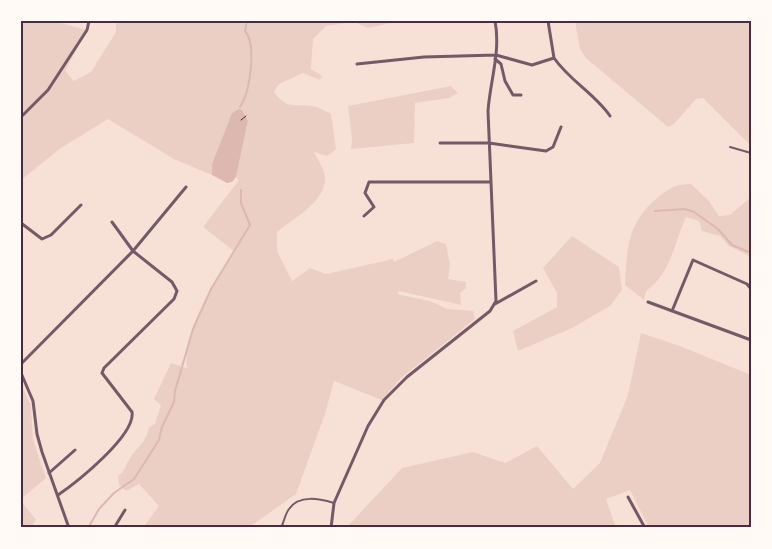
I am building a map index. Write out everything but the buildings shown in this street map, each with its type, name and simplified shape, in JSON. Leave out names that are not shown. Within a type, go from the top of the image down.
[{"type":"street","points":[[21,117],[48,90],[87,30],[89,21]]},
{"type":"street","points":[[331,528],[334,503],[367,428],[384,400],[412,372],[490,311],[494,304],[496,297],[489,143],[490,86],[495,57],[495,21]]},
{"type":"street","points":[[548,21],[554,58],[568,77],[601,103],[610,116]]},
{"type":"street","points":[[357,64],[424,57],[495,57],[532,65],[554,58]]},
{"type":"street","points":[[495,57],[502,64],[508,89],[512,95],[521,95]]},
{"type":"street","points":[[440,143],[489,143],[546,151],[553,147],[561,127]]},
{"type":"street","points":[[364,216],[374,208],[366,193],[370,182],[490,182]]},
{"type":"street","points":[[21,364],[133,251],[186,187]]},
{"type":"street","points":[[21,223],[42,239],[51,235],[81,205]]},
{"type":"street","points":[[58,495],[122,439],[133,418],[132,412],[102,373],[104,368],[174,299],[177,291],[172,282],[133,251],[112,222]]},
{"type":"street","points":[[672,311],[693,260],[746,284],[751,289]]},
{"type":"street","points":[[494,304],[536,281]]},
{"type":"street","points":[[648,302],[751,340]]},
{"type":"street","points":[[21,372],[33,401],[37,434],[49,473],[69,528]]},
{"type":"street","points":[[49,473],[75,450]]},
{"type":"street","points":[[628,497],[644,528]]},
{"type":"street","points":[[114,528],[125,510]]},
{"type":"lane","points":[[730,147],[751,153]]},
{"type":"lane","points":[[282,528],[289,509],[297,501],[317,498],[334,503]]},
{"type":"path","points":[[241,120],[246,116]]},
{"type":"shaded area","points":[[21,21],[54,21],[87,30],[65,71],[74,81],[91,72],[116,32],[116,21],[400,21],[368,28],[354,22],[326,26],[313,39],[311,69],[322,76],[320,80],[303,73],[279,84],[274,92],[284,102],[289,104],[317,107],[331,114],[336,149],[327,156],[314,152],[324,173],[323,189],[313,204],[277,232],[277,251],[292,281],[310,268],[326,274],[393,259],[394,262],[437,241],[446,244],[450,264],[448,279],[466,282],[466,288],[460,293],[461,305],[399,291],[397,294],[429,301],[448,309],[473,311],[475,319],[401,378],[382,400],[334,381],[325,414],[296,494],[248,528],[143,528],[159,506],[139,484],[126,491],[119,485],[118,476],[143,441],[149,427],[155,424],[161,405],[154,399],[171,363],[187,368],[189,339],[195,323],[210,292],[235,252],[203,227],[239,180],[236,177],[248,119],[242,110],[232,113],[212,164],[212,175],[174,159],[108,119],[61,148],[21,180]]},
{"type":"shaded area","points":[[575,21],[751,21],[751,146],[703,98],[696,99],[674,124],[668,127],[586,58],[580,49]]},
{"type":"shaded area","points":[[451,86],[458,93],[449,98],[415,103],[414,143],[351,149],[352,139],[348,106]]},
{"type":"shaded area","points":[[239,109],[242,110],[248,120],[236,177],[232,182],[227,183],[212,175],[212,164],[232,113]]},
{"type":"shaded area","points":[[691,184],[709,201],[719,216],[730,215],[751,197],[751,257],[729,246],[720,236],[702,231],[699,221],[686,217],[666,267],[661,276],[646,291],[644,300],[625,285],[628,248],[634,227],[647,207],[662,194],[676,186]]},
{"type":"shaded area","points":[[572,236],[619,267],[622,290],[610,306],[572,328],[518,351],[513,331],[557,307],[557,293],[543,268]]},
{"type":"shaded area","points":[[641,333],[680,346],[751,375],[751,528],[649,528],[630,490],[606,499],[616,528],[346,528],[402,468],[473,452],[505,463],[537,446],[573,489],[600,463],[628,395]]},
{"type":"shaded area","points":[[21,384],[31,405],[33,440],[46,478],[21,499]]},
{"type":"shaded area","points":[[21,501],[36,520],[31,528],[21,528]]},
{"type":"waterway","points":[[240,107],[247,91],[251,69],[251,47],[245,31],[247,21]]},
{"type":"waterway","points":[[88,528],[99,509],[114,493],[134,479],[159,440],[162,427],[174,402],[175,391],[193,329],[211,289],[250,225],[241,203],[241,190]]},
{"type":"waterway","points":[[655,211],[685,209],[694,212],[718,229],[732,245],[751,253]]}]
